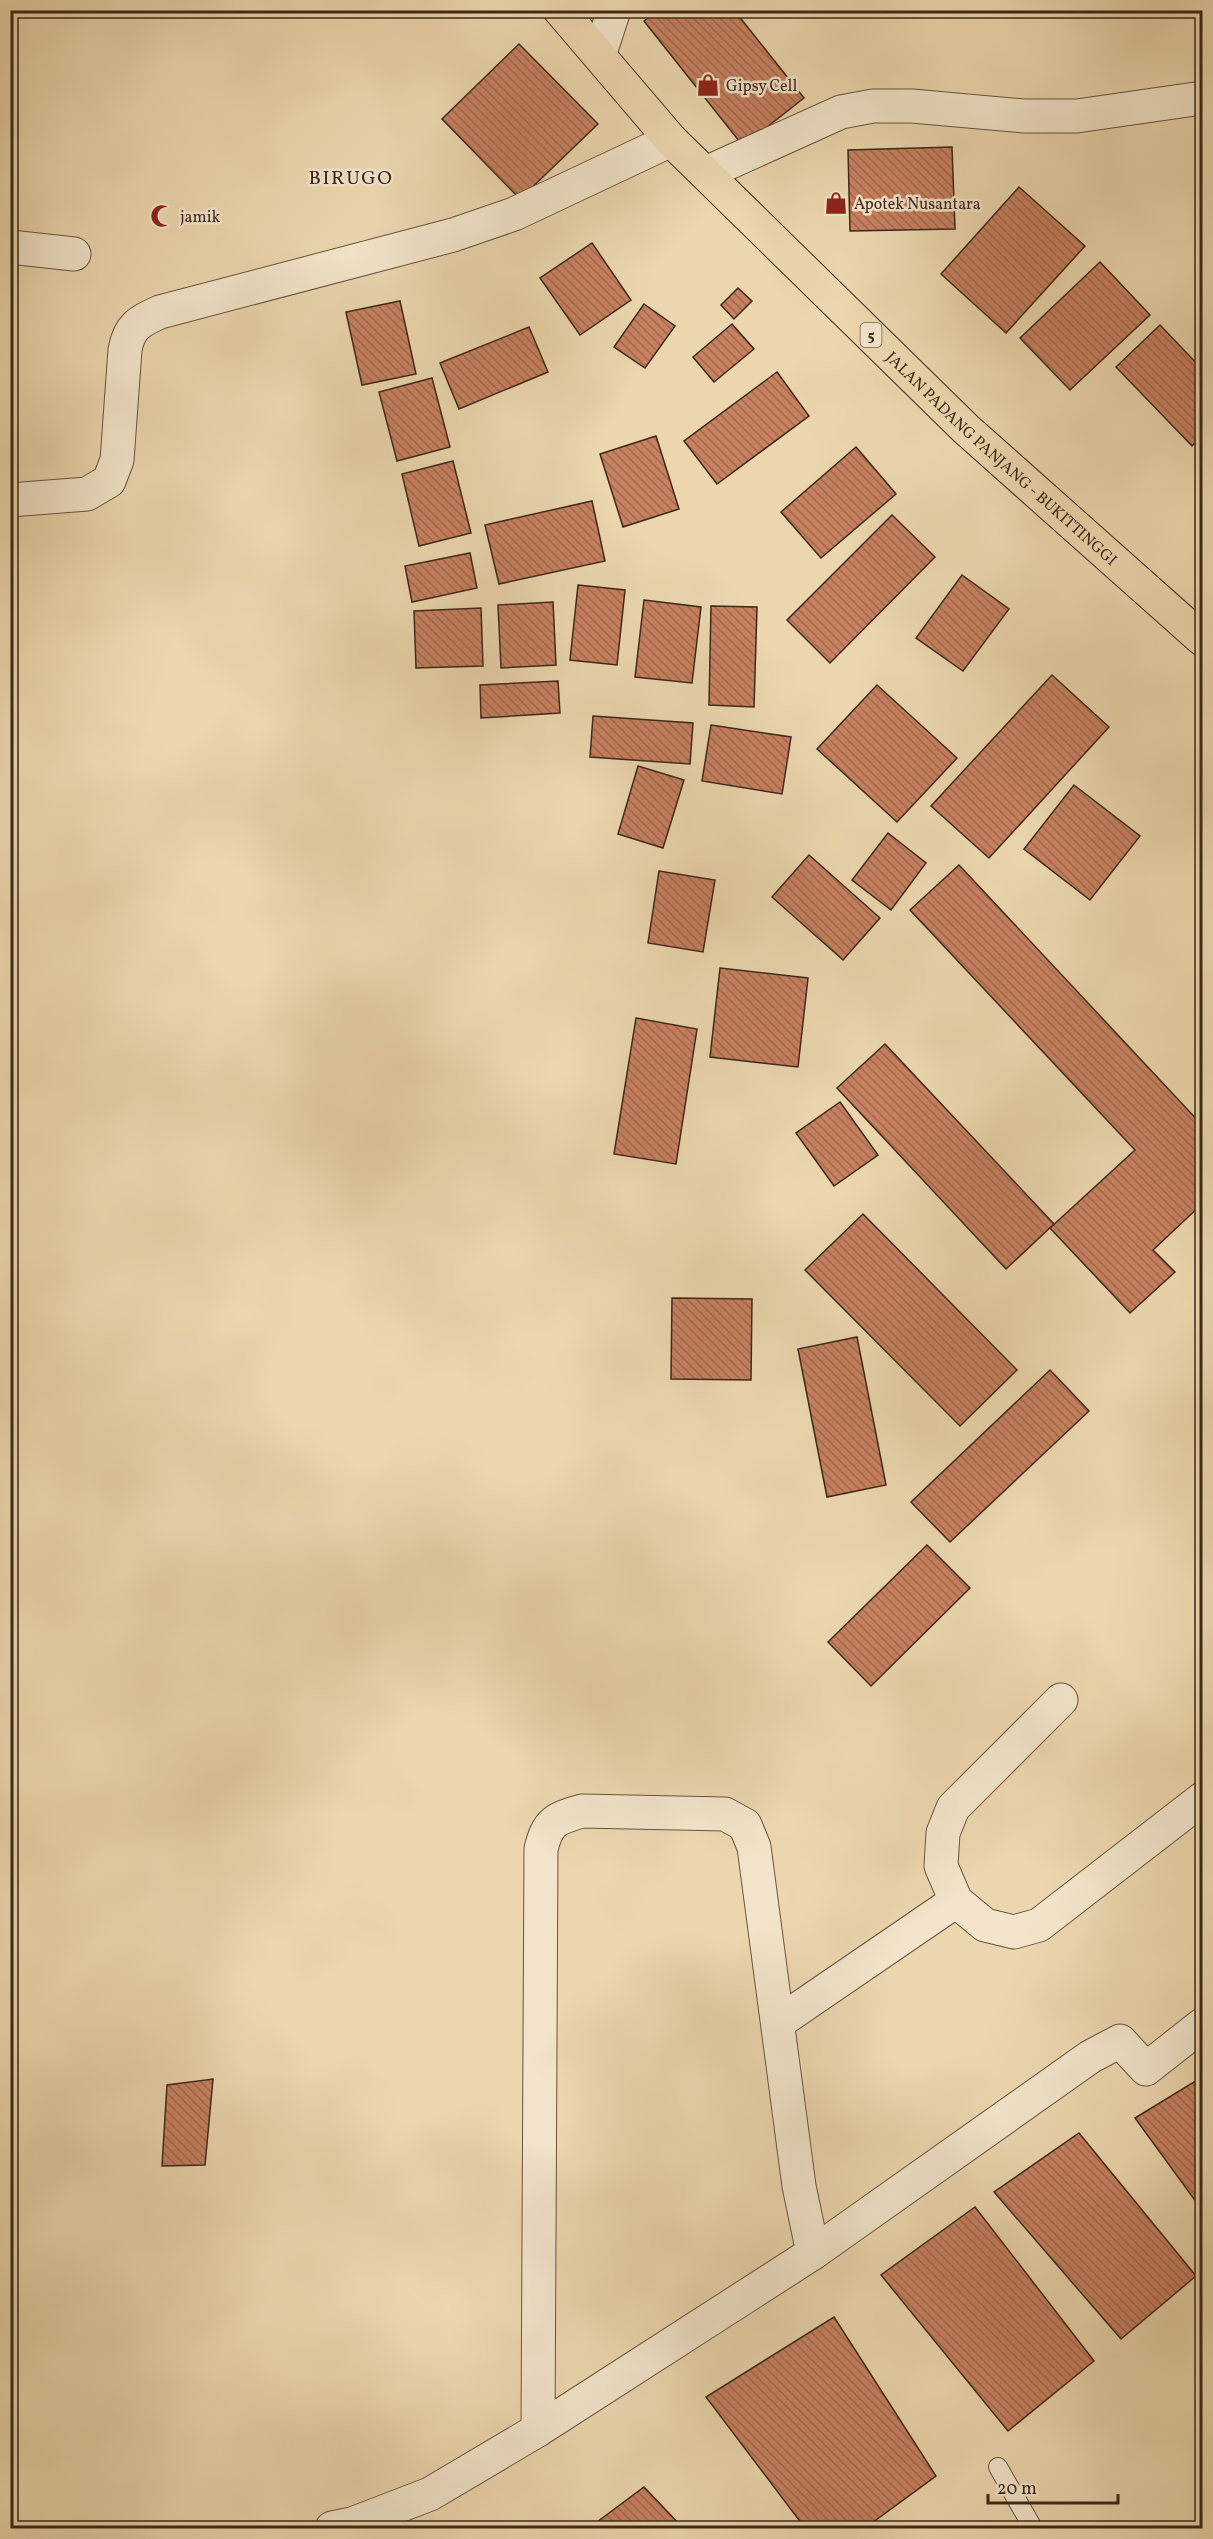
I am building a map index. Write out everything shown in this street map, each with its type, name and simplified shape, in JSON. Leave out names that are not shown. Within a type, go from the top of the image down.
[{"type":"highway","name":"JALAN PADANG PANJANG - BUKITTINGGI","points":[[560,10],[600,53],[671,141],[966,429],[1203,639]]},
{"type":"street","points":[[600,53],[614,10]]},
{"type":"street","points":[[706,173],[841,112],[873,106],[912,106],[1024,116],[1077,116],[1203,98]]},
{"type":"street","points":[[10,500],[87,494],[109,481],[117,460],[126,343],[138,321],[160,312],[453,235],[523,210],[671,141]]},
{"type":"street","points":[[10,247],[74,254]]},
{"type":"street","points":[[1061,1700],[953,1808],[943,1833],[941,1866],[956,1901],[985,1925],[1014,1932],[1039,1925],[1203,1799]]},
{"type":"street","points":[[538,2430],[541,1849],[546,1829],[562,1817],[582,1811],[725,1814],[746,1825],[754,1847],[800,2186],[813,2253]]},
{"type":"street","points":[[779,2022],[956,1901]]},
{"type":"street","points":[[332,2529],[352,2524],[430,2494],[538,2430],[813,2253],[1090,2057],[1120,2041],[1146,2069],[1203,2025]]},
{"type":"lane","points":[[998,2467],[1034,2529]]},
{"type":"building","points":[[657,10],[734,10],[804,98],[743,146],[644,21]]},
{"type":"building","points":[[519,44],[598,124],[520,199],[442,119]]},
{"type":"building","points":[[952,147],[955,229],[850,231],[848,150]]},
{"type":"building","points":[[1019,187],[1085,246],[1006,333],[941,274]]},
{"type":"building","points":[[592,243],[631,300],[580,335],[540,278]]},
{"type":"building","points":[[1100,262],[1150,315],[1070,390],[1020,338]]},
{"type":"building","points":[[738,288],[752,301],[734,319],[721,305]]},
{"type":"building","points":[[400,301],[416,374],[362,385],[346,312]]},
{"type":"building","points":[[644,304],[675,326],[645,368],[614,347]]},
{"type":"building","points":[[732,324],[754,349],[714,382],[693,357]]},
{"type":"building","points":[[1160,325],[1202,369],[1202,436],[1192,446],[1116,367]]},
{"type":"building","points":[[529,327],[548,372],[459,409],[440,363]]},
{"type":"building","points":[[777,372],[809,416],[717,484],[684,441]]},
{"type":"building","points":[[432,378],[450,447],[397,461],[379,392]]},
{"type":"building","points":[[656,436],[679,509],[623,527],[600,454]]},
{"type":"building","points":[[856,447],[896,494],[821,558],[781,512]]},
{"type":"building","points":[[453,461],[471,533],[419,546],[402,474]]},
{"type":"building","points":[[592,501],[605,561],[499,584],[485,525]]},
{"type":"building","points":[[892,515],[935,557],[830,663],[787,620]]},
{"type":"building","points":[[470,553],[477,588],[412,602],[405,566]]},
{"type":"building","points":[[962,575],[1009,609],[963,671],[916,638]]},
{"type":"building","points":[[578,585],[625,590],[617,665],[570,660]]},
{"type":"building","points":[[644,600],[701,607],[692,683],[635,677]]},
{"type":"building","points":[[553,602],[556,665],[501,668],[498,605]]},
{"type":"building","points":[[711,606],[757,607],[754,707],[709,705]]},
{"type":"building","points":[[481,608],[483,666],[416,668],[414,611]]},
{"type":"building","points":[[1052,675],[1109,727],[989,858],[931,806]]},
{"type":"building","points":[[558,681],[560,713],[481,718],[480,685]]},
{"type":"building","points":[[877,685],[957,758],[897,822],[817,749]]},
{"type":"building","points":[[593,716],[693,723],[690,764],[590,757]]},
{"type":"building","points":[[711,725],[791,737],[782,794],[702,781]]},
{"type":"building","points":[[638,766],[684,780],[663,848],[618,834]]},
{"type":"building","points":[[1074,785],[1140,836],[1090,900],[1024,849]]},
{"type":"building","points":[[888,833],[926,863],[891,910],[852,880]]},
{"type":"building","points":[[809,855],[880,918],[843,960],[772,897]]},
{"type":"building","points":[[959,865],[1202,1125],[1202,1204],[1153,1250],[1175,1272],[1130,1313],[1050,1228],[1135,1150],[910,910]]},
{"type":"building","points":[[659,871],[715,880],[703,952],[648,943]]},
{"type":"building","points":[[720,968],[808,978],[798,1067],[710,1057]]},
{"type":"building","points":[[636,1018],[697,1029],[676,1164],[614,1154]]},
{"type":"building","points":[[885,1044],[1054,1224],[1006,1269],[837,1088]]},
{"type":"building","points":[[840,1102],[878,1155],[834,1186],[796,1133]]},
{"type":"building","points":[[863,1214],[1017,1370],[960,1426],[805,1270]]},
{"type":"building","points":[[672,1298],[752,1299],[751,1380],[671,1379]]},
{"type":"building","points":[[857,1337],[886,1485],[827,1497],[798,1349]]},
{"type":"building","points":[[1050,1370],[1089,1411],[950,1542],[911,1502]]},
{"type":"building","points":[[927,1545],[970,1588],[871,1686],[828,1642]]},
{"type":"building","points":[[1202,2077],[1202,2210],[1135,2118]]},
{"type":"building","points":[[213,2079],[205,2165],[162,2166],[167,2085]]},
{"type":"building","points":[[1079,2133],[1196,2276],[1121,2339],[994,2192]]},
{"type":"building","points":[[975,2207],[1094,2361],[1008,2431],[881,2275]]},
{"type":"building","points":[[834,2317],[936,2476],[865,2528],[805,2528],[706,2397]]},
{"type":"building","points":[[644,2487],[683,2528],[589,2528]]},
{"type":"place","name":"Gipsy Cell","points":[[708,85]]},
{"type":"place","name":"Apotek Nusantara","points":[[836,203]]},
{"type":"place","name":"jamik","points":[[162,216]]},
{"type":"district","name":"BIRUGO","points":[[351,177]]}]
